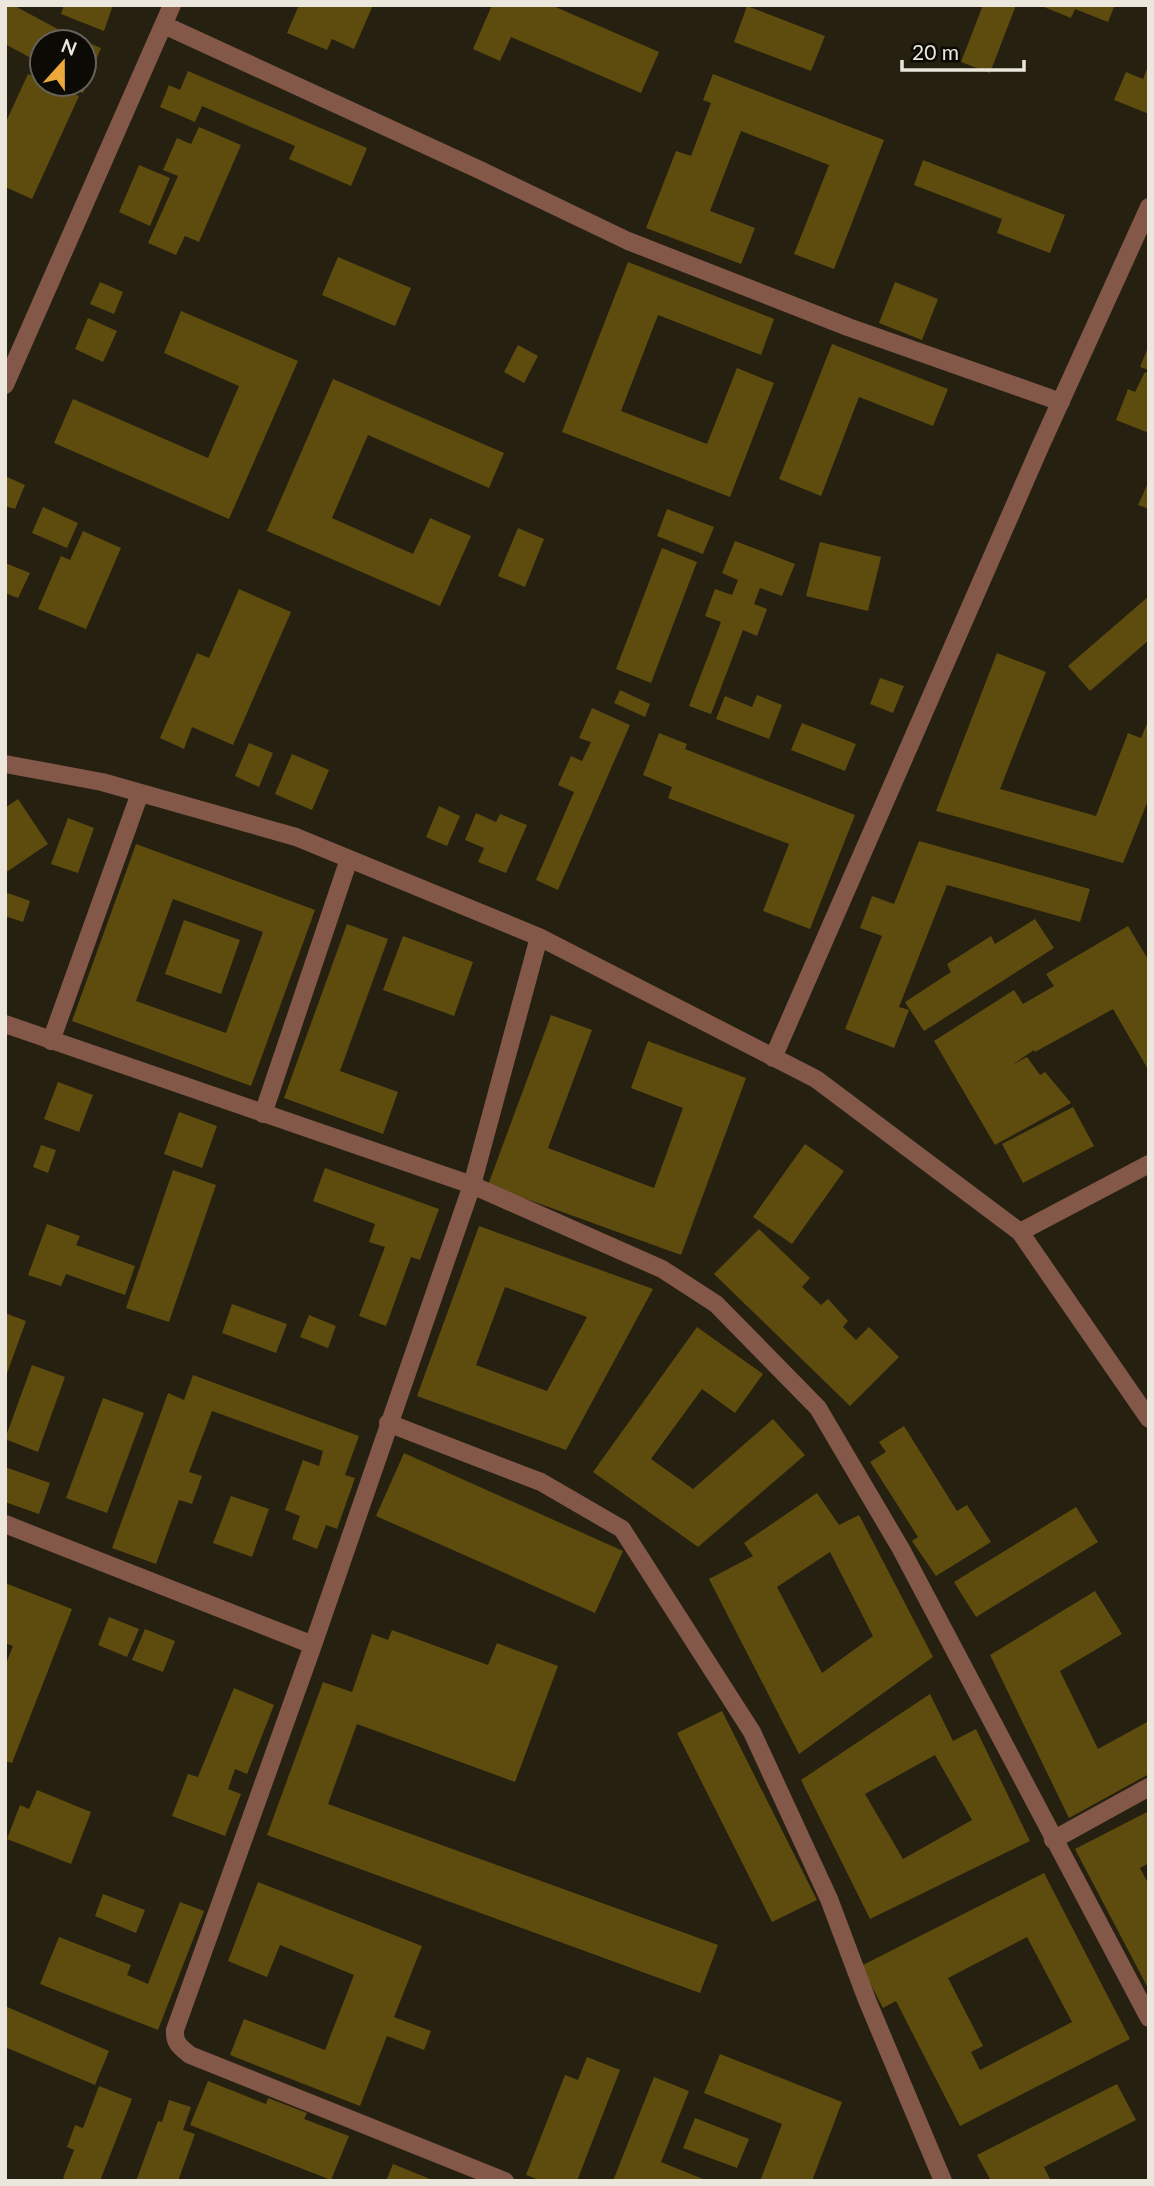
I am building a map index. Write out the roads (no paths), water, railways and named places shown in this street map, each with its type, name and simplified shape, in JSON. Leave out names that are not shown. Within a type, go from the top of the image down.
[{"type":"street","points":[[5,385],[172,5]]},
{"type":"street","points":[[164,25],[482,171],[628,242],[848,327],[1061,402]]},
{"type":"street","points":[[773,1058],[1149,208]]},
{"type":"street","points":[[5,764],[103,782],[296,837],[539,937],[816,1079],[1020,1232],[1149,1419]]},
{"type":"street","points":[[51,1041],[140,793]]},
{"type":"street","points":[[263,1114],[349,859]]},
{"type":"street","points":[[505,2181],[190,2055],[177,2045],[174,2038],[179,2017],[313,1645],[472,1185],[539,937]]},
{"type":"street","points":[[5,1024],[472,1185],[662,1269],[716,1304],[818,1408],[901,1549],[1149,2018]]},
{"type":"street","points":[[1020,1232],[1149,1164]]},
{"type":"street","points":[[388,1423],[541,1482],[622,1529],[752,1732],[829,1899],[867,2000],[943,2181]]},
{"type":"street","points":[[5,1524],[313,1645]]},
{"type":"street","points":[[1053,1840],[1149,1787]]}]
